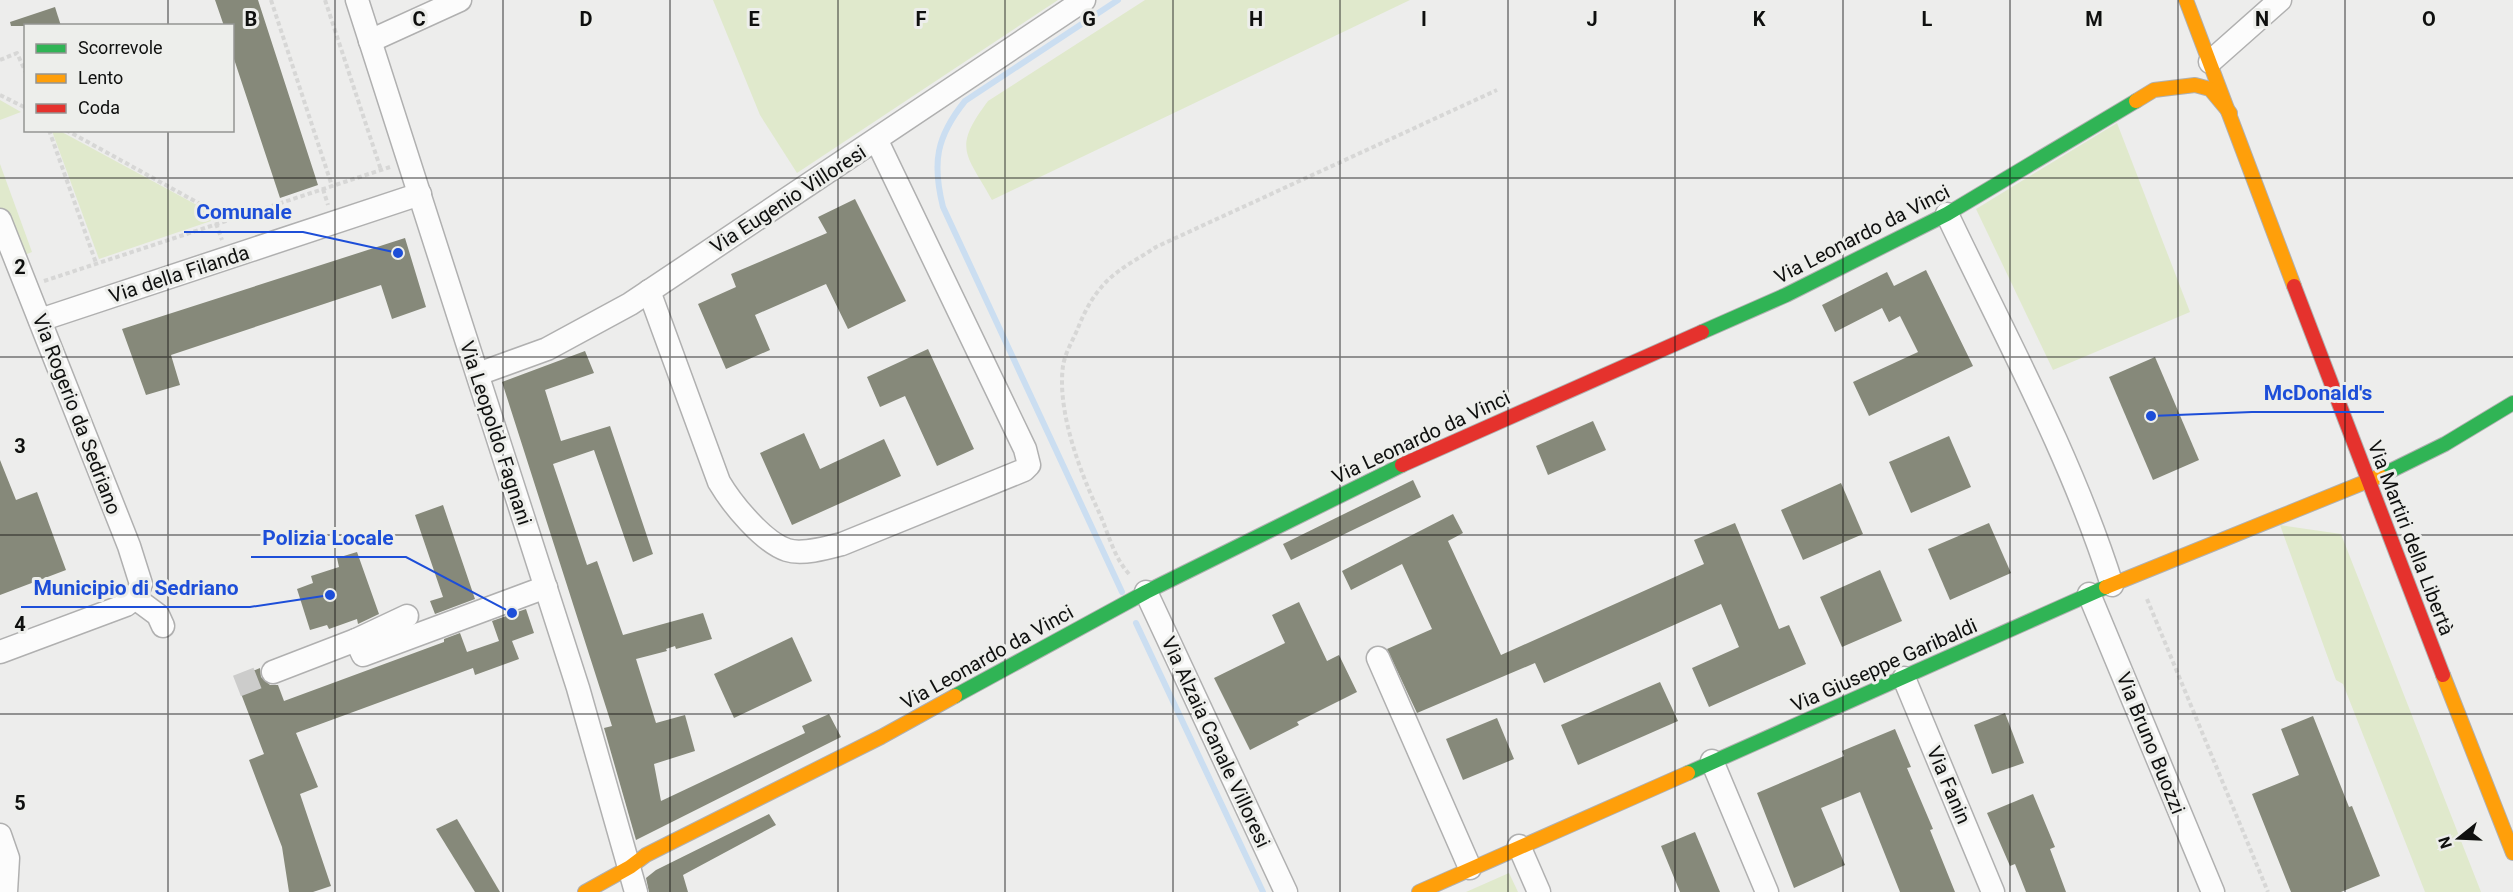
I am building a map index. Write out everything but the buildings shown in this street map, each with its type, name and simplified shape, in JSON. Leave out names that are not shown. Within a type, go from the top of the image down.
[{"type":"street","name":"Via Leopoldo Fagnani","points":[[357,0],[546,587],[636,892]]},
{"type":"street","points":[[370,41],[460,0]]},
{"type":"street","name":"Via Eugenio Villoresi","points":[[478,374],[547,349],[649,291],[877,141],[1084,0]]},
{"type":"street","name":"Via Martiri della Libertà","points":[[2186,0],[2368,482],[2513,853]]},
{"type":"street","points":[[2210,62],[2280,0]]},
{"type":"street","name":"Via Leonardo da Vinci","points":[[585,892],[630,867],[646,855],[881,737],[1146,592],[1431,451],[1786,295],[1947,214],[2154,90],[2195,86],[2210,89],[2230,113]]},
{"type":"street","points":[[649,291],[719,482],[731,502],[773,544],[781,548],[800,551],[842,544],[1024,470],[1029,465],[1025,449],[877,141]]},
{"type":"street","name":"Via della Filanda","points":[[40,320],[420,194]]},
{"type":"street","points":[[1947,214],[2044,416],[2100,546],[2112,585]]},
{"type":"street","name":"Via Rogerio da Sedriano","points":[[0,220],[140,576],[141,584],[131,602]]},
{"type":"street","name":"Via Giuseppe Garibaldi","points":[[1419,892],[2089,594],[2368,482],[2445,444],[2513,403]]},
{"type":"street","points":[[357,640],[363,654],[546,587]]},
{"type":"street","name":"Via Alzaia Canale Villoresi","points":[[1146,592],[1286,892]]},
{"type":"street","name":"Via Bruno Buozzi","points":[[2089,594],[2213,892]]},
{"type":"street","points":[[0,652],[131,602],[158,615],[163,626]]},
{"type":"street","points":[[273,672],[357,640],[407,616]]},
{"type":"street","points":[[1378,658],[1470,868]]},
{"type":"street","name":"Via Fanin","points":[[1904,678],[1993,892]]},
{"type":"street","points":[[1712,761],[1767,892]]},
{"type":"street","points":[[0,835],[8,858],[6,892]]},
{"type":"street","points":[[1519,846],[1539,892]]},
{"type":"path","points":[[271,0],[332,186]]},
{"type":"path","points":[[326,0],[381,171]]},
{"type":"path","points":[[0,60],[17,53],[24,69]]},
{"type":"path","points":[[1146,592],[1126,571],[1115,554],[1080,466],[1066,415],[1063,366],[1084,313],[1094,297],[1107,281],[1123,268],[1156,247],[1497,90]]},
{"type":"path","points":[[0,94],[24,107]]},
{"type":"path","points":[[50,132],[96,263]]},
{"type":"path","points":[[70,132],[211,210],[229,258]]},
{"type":"path","points":[[26,286],[409,161]]},
{"type":"path","points":[[2136,574],[2268,892]]},
{"type":"green space","points":[[713,0],[1058,0],[797,173],[760,115]]},
{"type":"green space","points":[[1145,0],[1410,0],[992,200],[975,171],[967,151],[970,130],[988,101]]},
{"type":"green space","points":[[0,100],[21,112],[0,120]]},
{"type":"green space","points":[[2117,123],[2190,312],[2053,370],[1976,209]]},
{"type":"green space","points":[[52,132],[62,132],[208,211],[211,221],[99,259]]},
{"type":"green space","points":[[0,164],[32,252],[20,257],[0,207]]},
{"type":"green space","points":[[2280,525],[2341,534],[2481,892],[2425,892],[2343,684],[2336,680]]},
{"type":"green space","points":[[1509,873],[1518,892],[1466,892]]},
{"type":"waterway","points":[[1118,0],[965,101],[955,114],[942,139],[937,164],[943,207],[1122,592]]},
{"type":"waterway","points":[[1136,623],[1263,892]]},
{"type":"tunnel","points":[[237,686],[273,672]]},
{"type":"traffic: fast","points":[[1702,332],[1786,295],[1947,214],[2136,101]]},
{"type":"traffic: fast","points":[[2380,476],[2445,444],[2513,403]]},
{"type":"traffic: fast","points":[[955,696],[1146,592],[1402,465]]},
{"type":"traffic: fast","points":[[1688,773],[2106,587]]},
{"type":"traffic: slow","points":[[2186,0],[2294,286]]},
{"type":"traffic: slow","points":[[2136,101],[2154,90],[2195,85],[2210,89],[2230,113]]},
{"type":"traffic: slow","points":[[2106,587],[2380,476]]},
{"type":"traffic: slow","points":[[2443,675],[2513,853]]},
{"type":"traffic: slow","points":[[585,892],[630,867],[646,855],[881,737],[955,696]]},
{"type":"traffic: slow","points":[[1419,892],[1688,773]]},
{"type":"traffic: jam","points":[[2294,286],[2443,675]]},
{"type":"traffic: jam","points":[[1402,465],[1702,332]]},
{"type":"place","name":"Comunale","points":[[398,253]]},
{"type":"place","name":"McDonald's","points":[[2151,416]]},
{"type":"place","name":"Municipio di Sedriano","points":[[330,595]]},
{"type":"place","name":"Polizia Locale","points":[[512,613]]}]
